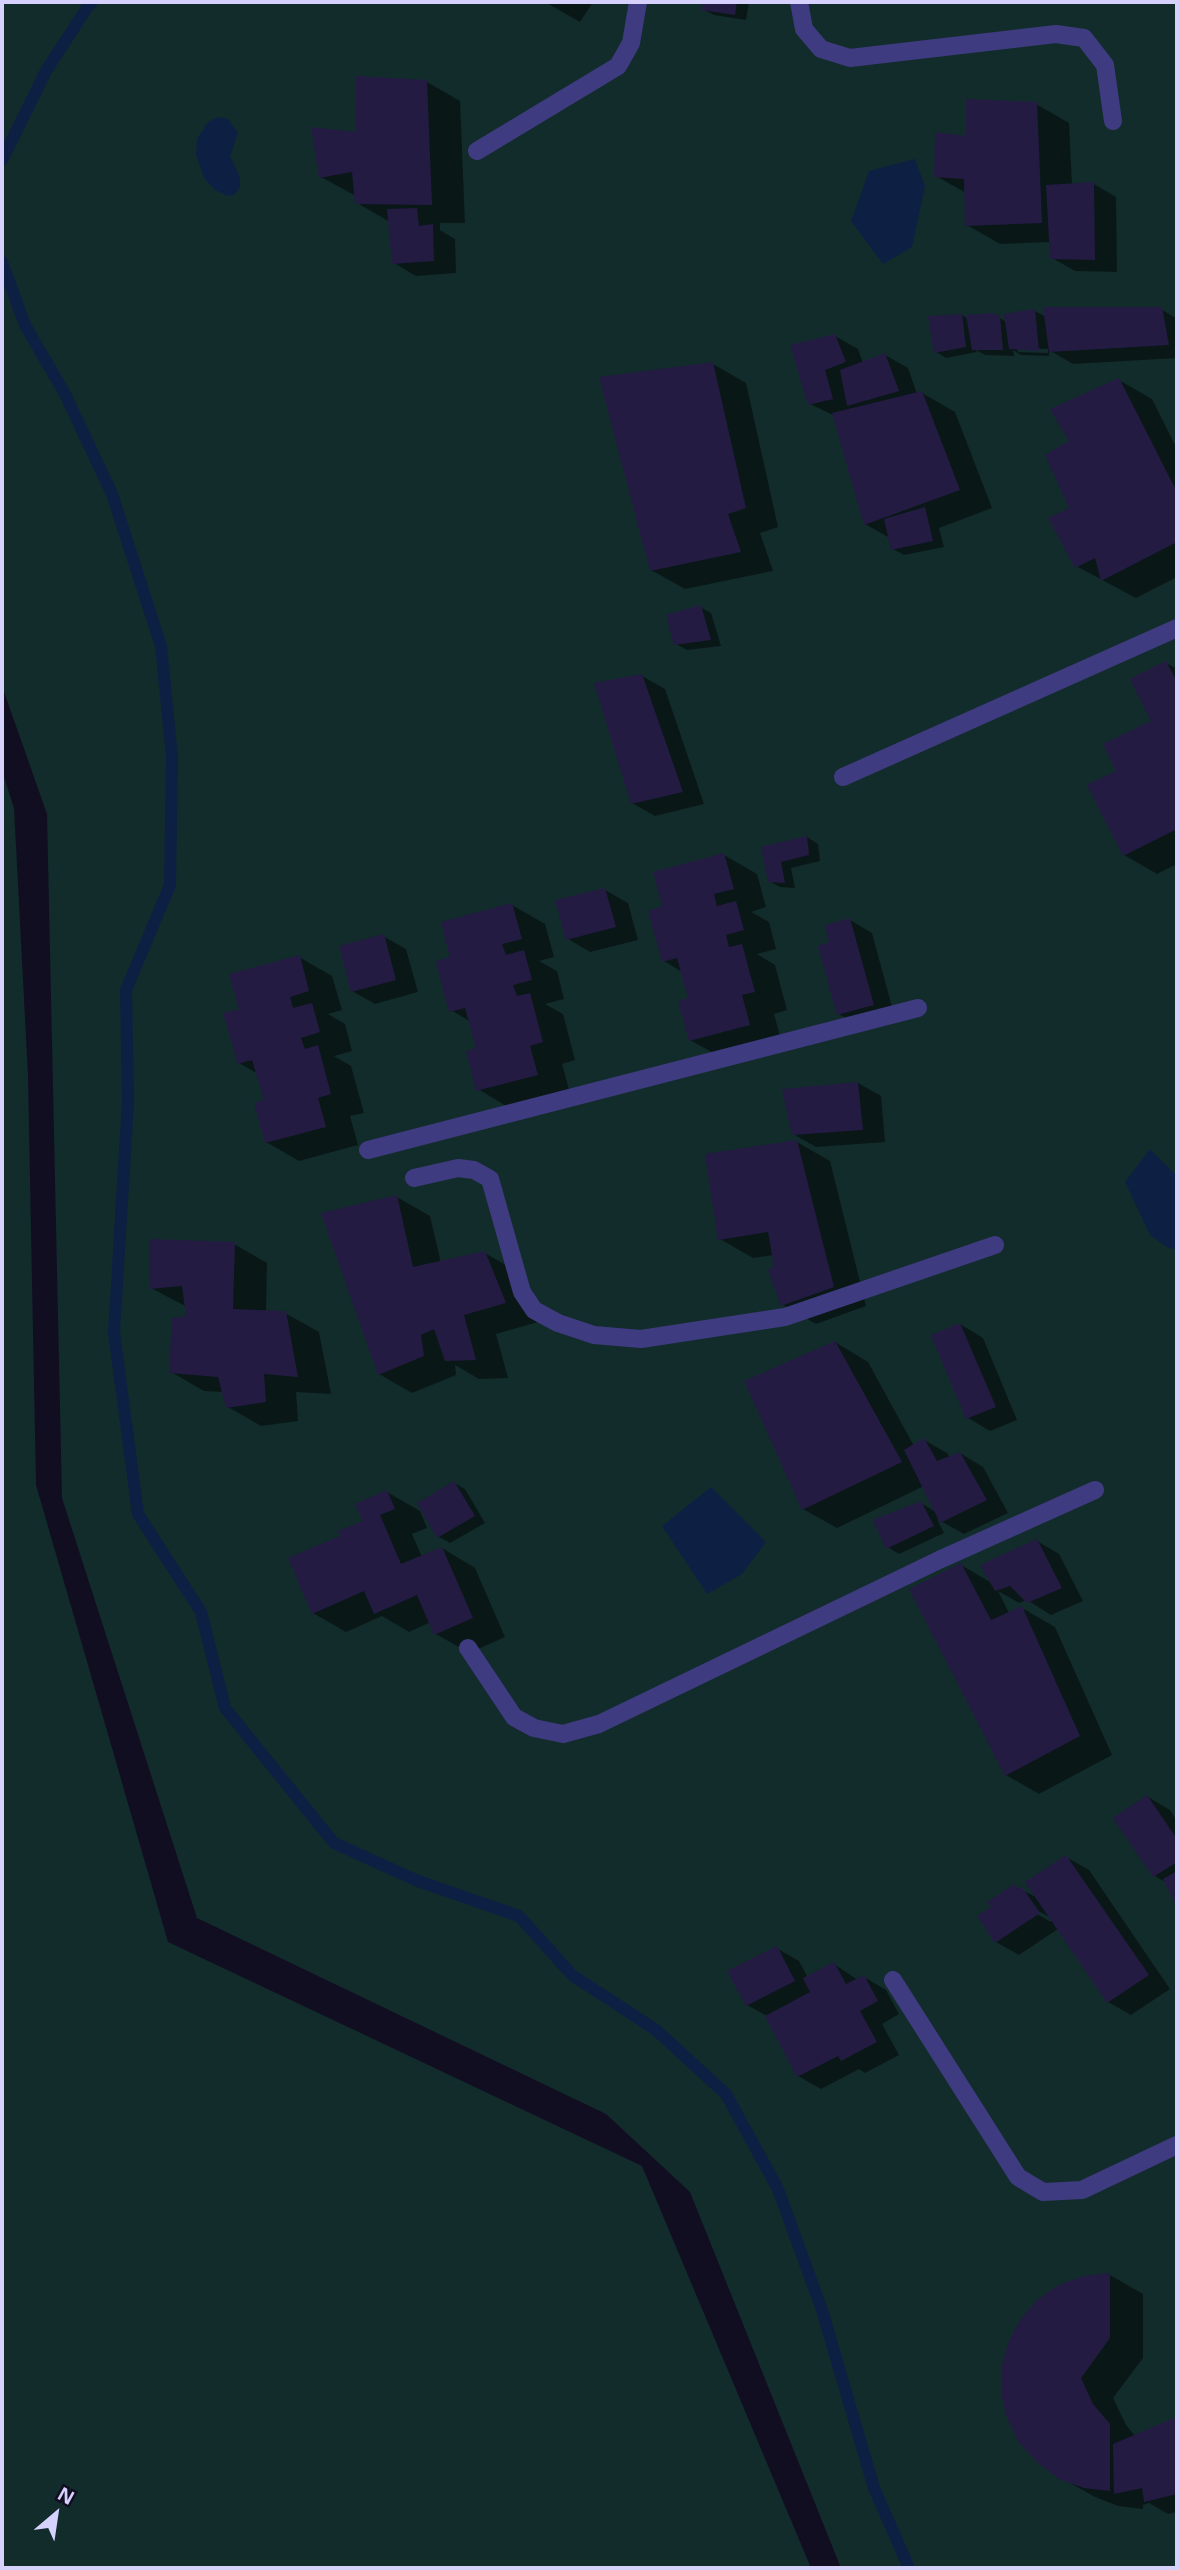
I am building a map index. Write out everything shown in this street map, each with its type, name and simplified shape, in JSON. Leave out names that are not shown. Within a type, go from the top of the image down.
[{"type":"street","points":[[477,151],[618,66],[631,43],[638,2]]},
{"type":"street","points":[[799,2],[804,29],[821,49],[850,58],[1056,34],[1084,38],[1105,65],[1113,121]]},
{"type":"street","points":[[843,777],[1177,628]]},
{"type":"street","points":[[368,1150],[918,1008]]},
{"type":"street","points":[[414,1178],[457,1168],[474,1170],[490,1179],[522,1292],[534,1310],[558,1324],[594,1335],[641,1339],[785,1317],[995,1245]]},
{"type":"street","points":[[468,1648],[514,1717],[534,1728],[563,1734],[599,1724],[939,1560],[1095,1490]]},
{"type":"street","points":[[893,1980],[1018,2177],[1044,2192],[1082,2190],[1177,2145]]},
{"type":"green space","points":[[2,2],[1177,2],[1177,2568],[841,2568],[690,2192],[606,2114],[197,1918],[62,1498],[47,814],[2,686]]},
{"type":"green space","points":[[2,771],[14,808],[28,1076],[36,1485],[168,1942],[642,2166],[811,2568],[2,2568]]},
{"type":"water","points":[[218,117],[228,119],[238,133],[230,156],[240,177],[240,187],[234,195],[227,196],[215,190],[204,178],[196,154],[197,139],[208,122]]},
{"type":"water","points":[[915,159],[925,186],[912,247],[883,264],[851,221],[869,171]]},
{"type":"water","points":[[1150,1149],[1177,1176],[1177,1249],[1168,1248],[1150,1235],[1125,1182]]},
{"type":"water","points":[[711,1487],[766,1542],[742,1574],[707,1594],[662,1526]]},
{"type":"building","points":[[703,2],[737,2],[735,15],[702,10]]},
{"type":"building","points":[[356,76],[427,80],[432,205],[355,204],[352,172],[319,178],[311,127],[355,132]]},
{"type":"building","points":[[966,99],[1037,102],[1042,223],[965,226],[964,179],[934,177],[935,132],[966,136]]},
{"type":"building","points":[[1094,182],[1095,260],[1050,259],[1046,185]]},
{"type":"building","points":[[417,208],[419,226],[433,224],[434,261],[392,264],[387,209]]},
{"type":"building","points":[[1043,307],[1162,307],[1169,345],[1049,352]]},
{"type":"building","points":[[1035,309],[1039,351],[1009,349],[1004,314]]},
{"type":"building","points":[[992,313],[1000,316],[1003,350],[972,350],[966,315]]},
{"type":"building","points":[[962,314],[966,347],[934,353],[928,316]]},
{"type":"building","points":[[835,334],[846,362],[825,370],[833,399],[808,405],[790,345]]},
{"type":"building","points":[[885,353],[899,391],[847,406],[840,370]]},
{"type":"building","points":[[713,362],[746,508],[728,514],[741,552],[650,571],[599,377]]},
{"type":"building","points":[[1119,378],[1177,492],[1177,542],[1101,581],[1095,558],[1075,568],[1048,518],[1069,508],[1045,455],[1069,441],[1050,409]]},
{"type":"building","points":[[922,391],[960,490],[864,525],[832,413]]},
{"type":"building","points":[[925,507],[933,541],[891,550],[884,519]]},
{"type":"building","points":[[701,605],[711,640],[674,645],[666,615]]},
{"type":"building","points":[[1166,661],[1177,682],[1177,829],[1123,856],[1087,785],[1116,771],[1103,744],[1151,721],[1130,679]]},
{"type":"building","points":[[642,674],[683,792],[631,804],[594,683]]},
{"type":"building","points":[[807,836],[809,855],[781,862],[785,883],[768,882],[761,847]]},
{"type":"building","points":[[724,853],[734,889],[714,894],[717,906],[736,901],[744,930],[726,935],[729,947],[742,944],[755,992],[742,995],[750,1025],[689,1041],[678,1001],[688,998],[677,958],[662,962],[648,911],[662,906],[653,872]]},
{"type":"building","points":[[605,888],[616,927],[566,940],[555,900]]},
{"type":"building","points":[[512,903],[522,939],[502,944],[506,955],[524,950],[532,980],[513,985],[517,996],[530,993],[543,1042],[530,1046],[538,1075],[476,1091],[466,1051],[476,1048],[465,1008],[449,1012],[436,961],[450,957],[441,922]]},
{"type":"building","points":[[850,918],[874,1005],[837,1015],[818,946],[829,942],[825,925]]},
{"type":"building","points":[[384,934],[396,980],[351,992],[339,946]]},
{"type":"building","points":[[300,955],[309,991],[290,997],[293,1008],[312,1003],[320,1032],[301,1038],[305,1049],[318,1045],[331,1094],[318,1098],[326,1127],[265,1143],[254,1103],[264,1100],[252,1060],[238,1064],[223,1013],[239,1009],[229,974]]},
{"type":"building","points":[[858,1082],[863,1130],[792,1135],[782,1089]]},
{"type":"building","points":[[797,1140],[834,1287],[781,1306],[768,1270],[774,1266],[768,1232],[718,1240],[705,1154]]},
{"type":"building","points":[[397,1195],[413,1267],[485,1251],[506,1303],[464,1315],[476,1360],[445,1361],[434,1329],[421,1335],[424,1356],[378,1375],[321,1213]]},
{"type":"building","points":[[149,1239],[235,1242],[233,1309],[286,1311],[298,1377],[264,1374],[266,1402],[226,1408],[218,1377],[169,1373],[172,1318],[186,1316],[182,1286],[150,1289]]},
{"type":"building","points":[[960,1323],[996,1407],[966,1419],[931,1335]]},
{"type":"building","points":[[835,1341],[902,1462],[802,1510],[744,1381]]},
{"type":"building","points":[[924,1438],[937,1461],[960,1452],[987,1500],[940,1523],[904,1450]]},
{"type":"building","points":[[454,1481],[475,1516],[437,1538],[417,1503]]},
{"type":"building","points":[[387,1490],[395,1509],[380,1515],[401,1564],[442,1547],[473,1618],[434,1635],[417,1595],[374,1614],[364,1591],[312,1614],[288,1558],[340,1536],[338,1531],[363,1521],[355,1504]]},
{"type":"building","points":[[921,1501],[934,1526],[886,1549],[873,1520]]},
{"type":"building","points":[[1037,1539],[1062,1588],[1027,1603],[1010,1586],[995,1591],[980,1565]]},
{"type":"building","points":[[961,1563],[991,1620],[1022,1606],[1080,1736],[1005,1776],[909,1589]]},
{"type":"building","points":[[1147,1795],[1177,1839],[1177,1862],[1153,1877],[1113,1818]]},
{"type":"building","points":[[1066,1855],[1149,1975],[1107,2003],[1025,1882]]},
{"type":"building","points":[[1177,1871],[1177,1907],[1163,1879]]},
{"type":"building","points":[[1014,1884],[1018,1889],[1022,1887],[1040,1913],[995,1943],[977,1916],[991,1907],[987,1902]]},
{"type":"building","points":[[777,1946],[795,1981],[746,2006],[727,1971]]},
{"type":"building","points":[[834,1962],[846,1984],[864,1975],[878,2001],[860,2011],[877,2042],[841,2061],[838,2056],[797,2077],[765,2016],[810,1992],[803,1978]]},
{"type":"building","points":[[1110,2273],[1110,2338],[1081,2378],[1093,2404],[1110,2424],[1110,2491],[1084,2488],[1059,2479],[1038,2463],[1020,2444],[1008,2421],[1001,2395],[1001,2369],[1008,2343],[1020,2320],[1037,2300],[1059,2285],[1084,2276]]},
{"type":"building","points":[[1177,2417],[1177,2494],[1144,2502],[1142,2488],[1114,2494],[1113,2444]]},
{"type":"waterway","points":[[2,160],[46,71],[92,2]]},
{"type":"waterway","points":[[2,262],[25,325],[65,394],[112,494],[161,646],[172,757],[170,885],[126,990],[128,1102],[114,1332],[138,1514],[201,1612],[225,1708],[334,1843],[418,1881],[519,1916],[572,1975],[656,2030],[726,2094],[778,2189],[822,2310],[874,2488],[909,2568]]}]
